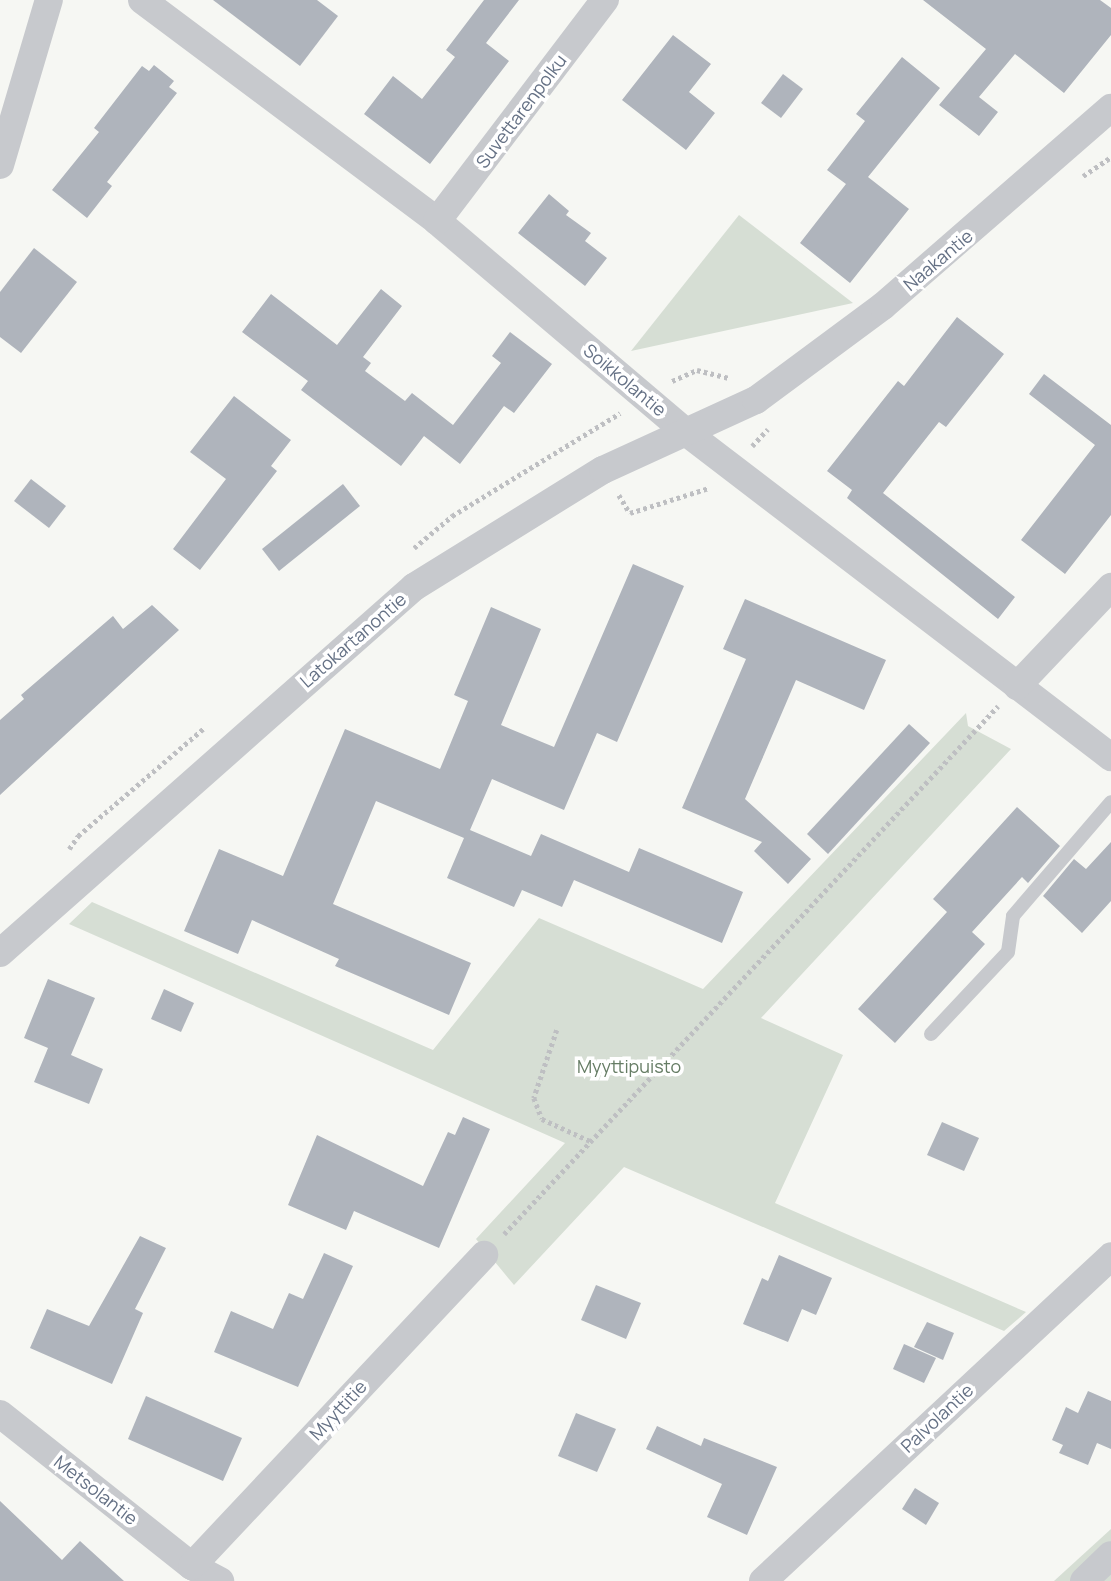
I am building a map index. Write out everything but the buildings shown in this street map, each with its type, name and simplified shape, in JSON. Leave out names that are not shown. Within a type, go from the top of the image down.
[{"type":"street","points":[[0,165],[49,0]]},
{"type":"street","name":"Soikkolantie","points":[[142,0],[437,221],[687,433],[1111,757]]},
{"type":"street","name":"Suvettarenpolku","points":[[437,221],[605,0]]},
{"type":"street","name":"Naakantie","points":[[756,400],[883,306],[1111,108]]},
{"type":"street","name":"Latokartanontie","points":[[0,953],[414,587],[581,482],[756,400]]},
{"type":"street","points":[[1017,686],[1111,587]]},
{"type":"street","name":"Myyttitie","points":[[192,1566],[484,1255]]},
{"type":"street","name":"Palvolantie","points":[[763,1581],[1111,1256]]},
{"type":"street","name":"Metsolantie","points":[[0,1414],[192,1566]]},
{"type":"street","points":[[1084,1581],[1111,1555]]},
{"type":"street","points":[[192,1566],[220,1581]]},
{"type":"lane","points":[[931,1034],[1008,952],[1013,916],[1111,802]]},
{"type":"path","points":[[484,1255],[1017,686]]},
{"type":"path","points":[[557,1030],[534,1098],[542,1119],[590,1141]]},
{"type":"green space","points":[[739,215],[853,303],[631,351]]},
{"type":"green space","name":"Myyttipuisto","points":[[966,713],[968,726],[1011,749],[761,1018],[843,1055],[775,1203],[1026,1312],[1004,1331],[624,1167],[514,1285],[476,1239],[565,1143],[69,924],[92,902],[433,1050],[539,918],[703,989]]},
{"type":"green space","points":[[1111,1529],[1111,1581],[1054,1581]]}]
